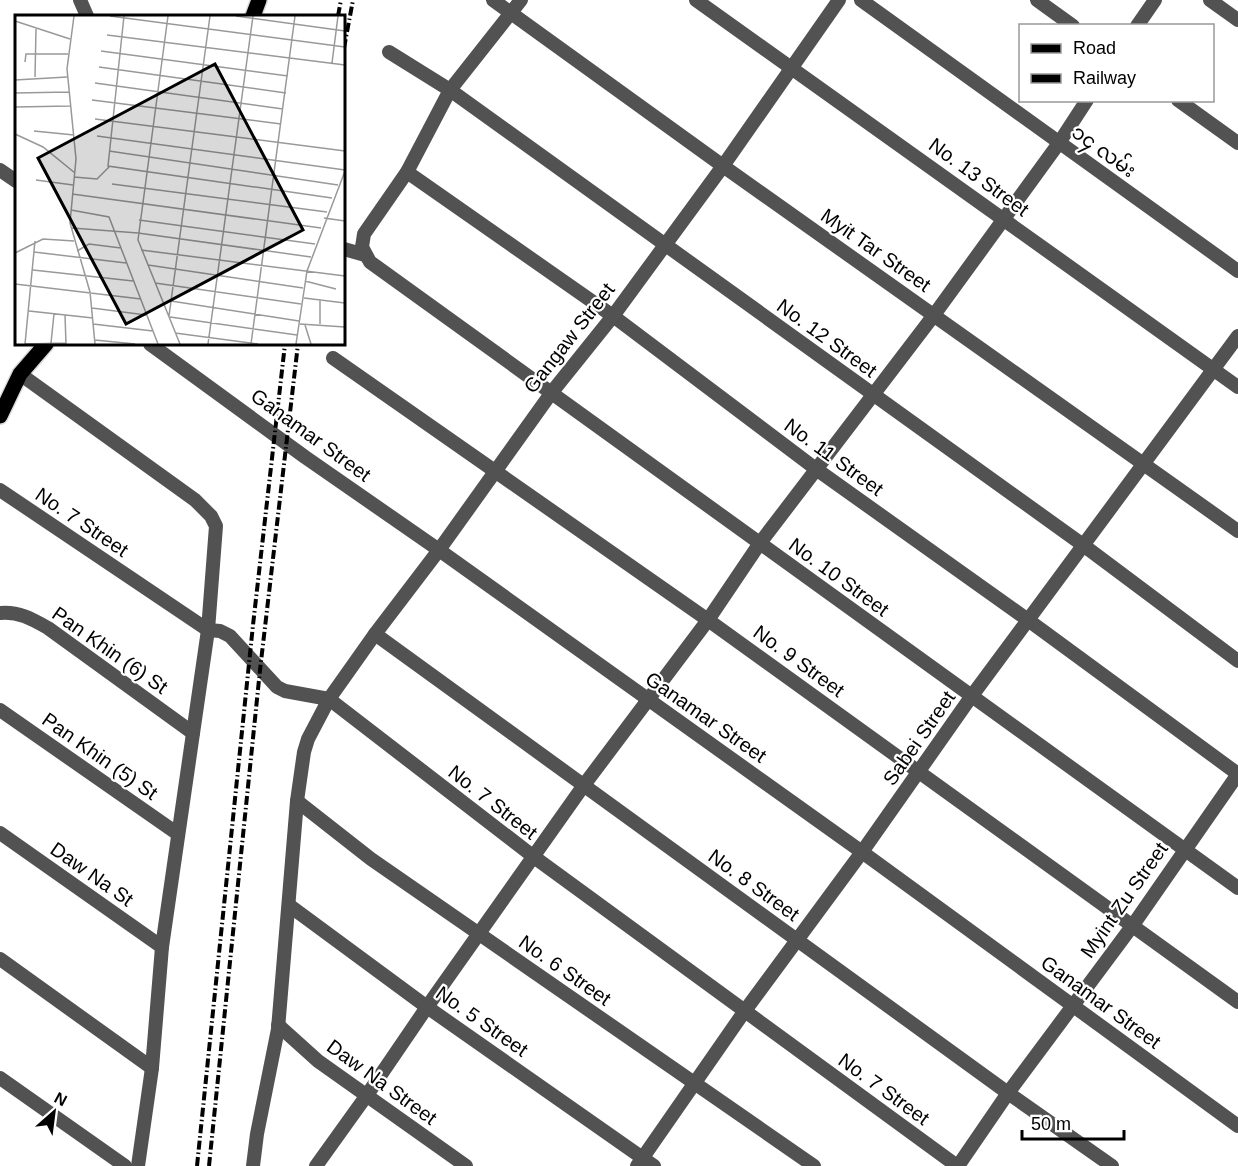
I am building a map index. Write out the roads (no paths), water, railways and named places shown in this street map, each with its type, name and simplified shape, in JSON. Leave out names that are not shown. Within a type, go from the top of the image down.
[{"type":"main road","points":[[253,15],[259,0]]},
{"type":"main road","points":[[0,416],[20,374],[45,345]]},
{"type":"street","points":[[80,0],[87,15]]},
{"type":"street","name":"Myit Tar Street","points":[[493,0],[1238,531]]},
{"type":"street","points":[[365,255],[362,247],[364,234],[407,172],[450,90],[521,0]]},
{"type":"street","name":"No. 13 Street","points":[[696,0],[1238,387]]},
{"type":"street","name":"Gangaw Street","points":[[253,1166],[278,1025],[290,906],[297,801],[303,752],[308,739],[329,699],[375,634],[439,550],[552,392],[665,246],[839,0]]},
{"type":"street","name":"၁၄ လမ်း","points":[[861,0],[1238,271]]},
{"type":"street","points":[[1037,0],[1070,24]]},
{"type":"street","points":[[1138,24],[1155,0]]},
{"type":"street","points":[[1210,0],[1238,20]]},
{"type":"street","name":"No. 12 Street","points":[[389,52],[450,90],[1083,545],[1238,661]]},
{"type":"street","points":[[316,1166],[584,785],[708,620],[760,543],[934,315],[1086,102]]},
{"type":"street","points":[[1181,102],[1238,143]]},
{"type":"street","points":[[0,170],[15,181]]},
{"type":"street","name":"No. 11 Street","points":[[407,172],[613,316],[816,469],[1028,620],[1238,774]]},
{"type":"street","points":[[345,249],[365,255]]},
{"type":"street","name":"No. 10 Street","points":[[365,255],[370,262],[1238,888]]},
{"type":"street","name":"Sabei Street","points":[[644,1163],[694,1084],[744,1012],[798,941],[971,697],[1238,336]]},
{"type":"street","name":"Ganamar Street","points":[[151,345],[305,457],[862,852],[1238,1126]]},
{"type":"street","name":"No. 9 Street","points":[[333,358],[708,620],[1238,1002]]},
{"type":"street","points":[[20,374],[195,500],[211,516],[216,526],[208,630],[162,947],[152,1068],[138,1166]]},
{"type":"street","name":"No. 7 Street","points":[[0,490],[208,630],[220,631],[230,636],[277,687],[285,691],[329,699],[534,857],[958,1166]]},
{"type":"street","name":"Pan Khin (6) St","points":[[0,613],[10,612],[28,617],[48,628],[193,733]]},
{"type":"street","name":"No. 8 Street","points":[[375,634],[1112,1166]]},
{"type":"street","name":"Pan Khin (5) St","points":[[0,710],[178,834]]},
{"type":"street","name":"Myint Zu Street","points":[[958,1166],[1008,1093],[1133,925],[1238,774]]},
{"type":"street","name":"No. 6 Street","points":[[297,801],[371,859],[814,1166]]},
{"type":"street","name":"Daw Na St","points":[[0,833],[162,947]]},
{"type":"street","name":"No. 5 Street","points":[[290,906],[644,1163]]},
{"type":"street","points":[[0,959],[152,1068]]},
{"type":"street","name":"Daw Na Street","points":[[278,1025],[318,1061],[466,1166]]},
{"type":"street","points":[[0,1078],[125,1166]]},
{"type":"railway","points":[[338,15],[341,0]]},
{"type":"railway","points":[[345,43],[353,0]]},
{"type":"railway","points":[[197,1166],[253,625],[285,345]]},
{"type":"railway","points":[[209,1166],[260,670],[298,345]]}]
